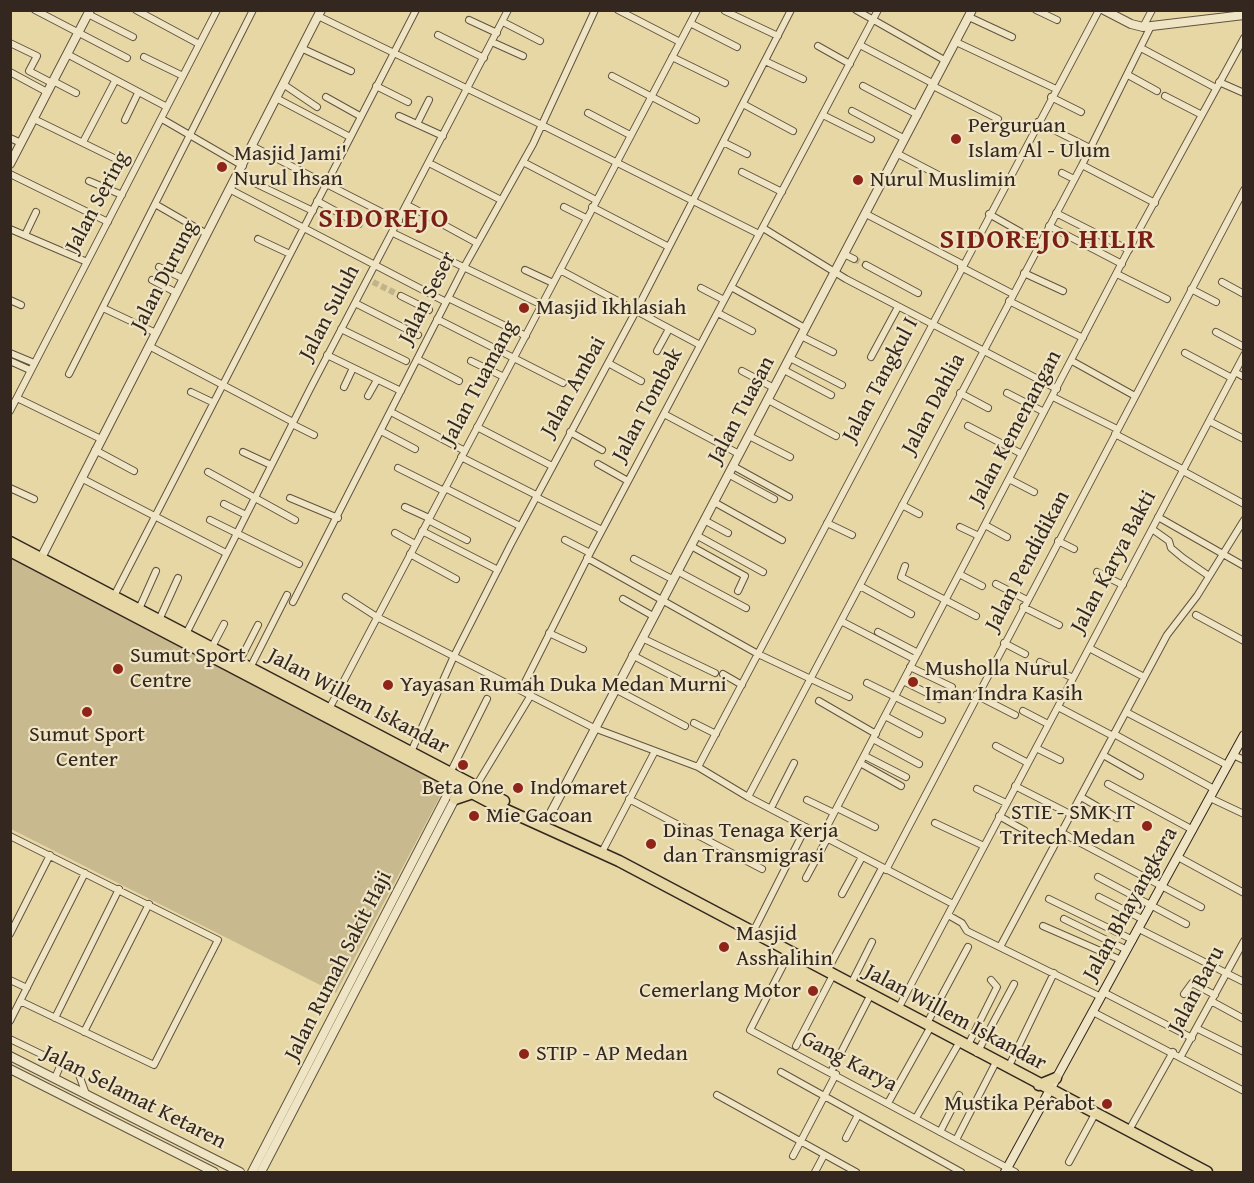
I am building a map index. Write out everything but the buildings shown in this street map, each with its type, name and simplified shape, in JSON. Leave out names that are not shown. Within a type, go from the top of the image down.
[{"type":"highway","name":"Jalan Willem Iskandar","points":[[10,542],[18,552],[475,790],[519,809],[525,816],[544,826],[602,852],[1207,1173]]},
{"type":"highway","name":"Jalan Willem Iskandar","points":[[18,552],[41,558],[114,596],[411,752],[454,779]]},
{"type":"highway","points":[[454,779],[452,796],[475,790]]},
{"type":"highway","points":[[1039,1085],[1056,1078]]},
{"type":"main road","name":"Jalan Bhayangkara","points":[[1009,1171],[1056,1078],[1244,735]]},
{"type":"street","points":[[35,10],[127,58]]},
{"type":"street","points":[[135,10],[199,44]]},
{"type":"street","name":"Jalan Sering","points":[[10,411],[217,10]]},
{"type":"street","points":[[69,374],[253,10]]},
{"type":"street","points":[[114,596],[416,10]]},
{"type":"street","name":"Jalan Suluh","points":[[186,634],[327,355],[355,303],[371,281],[375,266],[508,10]]},
{"type":"street","name":"Jalan Seser","points":[[293,603],[463,269],[523,162],[595,10]]},
{"type":"street","points":[[618,10],[680,42]]},
{"type":"street","name":"Jalan Tuamang","points":[[329,709],[697,10]]},
{"type":"street","name":"Jalan Ambai","points":[[411,752],[454,656],[520,526],[636,311],[791,10]]},
{"type":"street","points":[[856,10],[946,61]]},
{"type":"street","name":"Jalan Tombak","points":[[521,690],[602,530],[878,10]]},
{"type":"street","points":[[1036,10],[1057,20]]},
{"type":"street","name":"Jalan Tangkul I","points":[[698,767],[1099,10]]},
{"type":"street","points":[[1104,10],[1131,24],[1147,27],[1244,15]]},
{"type":"street","name":"Jalan Dahlia","points":[[748,797],[1082,165],[1141,48],[1152,10]]},
{"type":"street","points":[[725,11],[778,36]]},
{"type":"street","points":[[10,164],[89,12],[133,37]]},
{"type":"street","points":[[320,13],[615,163],[761,231],[898,307],[1057,390]]},
{"type":"street","name":"Jalan Durung","points":[[41,558],[320,13]]},
{"type":"street","points":[[970,14],[1012,37]]},
{"type":"street","name":"Jalan Tuasan","points":[[544,826],[970,14]]},
{"type":"street","points":[[469,20],[497,33]]},
{"type":"street","points":[[503,22],[540,41]]},
{"type":"street","points":[[690,23],[737,47]]},
{"type":"street","points":[[438,35],[484,58]]},
{"type":"street","name":"Jalan Kemenangan","points":[[806,878],[836,810],[910,667],[1129,250],[1244,38]]},
{"type":"street","points":[[492,42],[523,56]]},
{"type":"street","points":[[956,42],[1056,89]]},
{"type":"street","points":[[10,43],[37,56],[29,71],[76,93]]},
{"type":"street","points":[[860,45],[998,119]]},
{"type":"street","points":[[818,46],[850,64]]},
{"type":"street","points":[[301,48],[351,71]]},
{"type":"street","points":[[1141,48],[1217,85],[1244,93]]},
{"type":"street","points":[[67,54],[167,107]]},
{"type":"street","points":[[144,57],[183,76]]},
{"type":"street","points":[[672,57],[725,83]]},
{"type":"street","points":[[765,61],[803,79]]},
{"type":"street","points":[[10,72],[47,92]]},
{"type":"street","points":[[1128,75],[1157,91]]},
{"type":"street","points":[[612,76],[696,120]]},
{"type":"street","points":[[83,142],[115,81]]},
{"type":"street","points":[[283,84],[317,107]]},
{"type":"street","points":[[376,86],[408,102]]},
{"type":"street","points":[[863,86],[918,115]]},
{"type":"street","points":[[125,120],[138,93]]},
{"type":"street","points":[[1165,96],[1202,115]]},
{"type":"street","points":[[326,97],[360,116]]},
{"type":"street","points":[[1051,97],[1082,112]]},
{"type":"street","points":[[276,98],[350,137]]},
{"type":"street","points":[[417,124],[429,100]]},
{"type":"street","points":[[743,104],[793,131]]},
{"type":"street","points":[[852,111],[905,139]]},
{"type":"street","points":[[588,113],[630,135]]},
{"type":"street","points":[[823,115],[871,139]]},
{"type":"street","points":[[399,116],[443,136]]},
{"type":"street","points":[[34,118],[118,160]]},
{"type":"street","points":[[162,119],[243,165]]},
{"type":"street","points":[[1038,122],[1090,148]]},
{"type":"street","points":[[10,138],[21,143]]},
{"type":"street","points":[[723,142],[747,154]]},
{"type":"street","points":[[252,147],[399,221]]},
{"type":"street","points":[[898,154],[948,180]]},
{"type":"street","points":[[523,162],[596,200]]},
{"type":"street","points":[[429,163],[501,200]]},
{"type":"street","points":[[1082,165],[1155,203]]},
{"type":"street","points":[[742,172],[782,192]]},
{"type":"street","points":[[1062,173],[1074,179]]},
{"type":"street","points":[[10,174],[108,222]]},
{"type":"street","points":[[238,175],[313,211]]},
{"type":"street","points":[[89,181],[122,195]]},
{"type":"street","points":[[231,190],[375,266],[525,336]]},
{"type":"street","points":[[1116,432],[1244,190]]},
{"type":"street","points":[[317,201],[359,224]]},
{"type":"street","points":[[155,204],[207,234]]},
{"type":"street","points":[[407,205],[432,218]]},
{"type":"street","points":[[564,207],[586,218]]},
{"type":"street","points":[[592,207],[669,247]]},
{"type":"street","points":[[24,235],[36,212]]},
{"type":"street","points":[[1056,213],[1129,250]]},
{"type":"street","points":[[866,214],[1013,294]]},
{"type":"street","points":[[989,214],[1040,243]]},
{"type":"street","points":[[444,225],[477,243]]},
{"type":"street","points":[[1049,226],[1122,264]]},
{"type":"street","points":[[10,229],[87,262]]},
{"type":"street","points":[[393,233],[463,269],[542,305]]},
{"type":"street","points":[[258,239],[290,254]]},
{"type":"street","points":[[844,254],[854,260]]},
{"type":"street","points":[[866,266],[918,293]]},
{"type":"street","points":[[159,267],[184,279]]},
{"type":"street","points":[[525,270],[553,283]]},
{"type":"street","points":[[560,270],[700,345]]},
{"type":"street","points":[[1024,273],[1063,291]]},
{"type":"street","points":[[1117,274],[1167,299]]},
{"type":"street","points":[[152,280],[177,293]]},
{"type":"street","points":[[1222,282],[1244,294]]},
{"type":"street","points":[[731,287],[833,352]]},
{"type":"street","points":[[701,288],[724,300]]},
{"type":"street","points":[[1191,289],[1216,302]]},
{"type":"street","points":[[401,296],[429,310]]},
{"type":"street","points":[[10,300],[21,305]]},
{"type":"street","points":[[1009,301],[1083,339]]},
{"type":"street","points":[[355,303],[418,335]]},
{"type":"street","points":[[871,357],[898,307]]},
{"type":"street","points":[[103,308],[156,333]]},
{"type":"street","points":[[718,313],[752,331]]},
{"type":"street","points":[[437,319],[563,384]]},
{"type":"street","points":[[341,329],[406,361]]},
{"type":"street","points":[[657,351],[669,329]]},
{"type":"street","points":[[1216,332],[1244,347]]},
{"type":"street","points":[[149,346],[314,435]]},
{"type":"street","points":[[10,353],[34,363]]},
{"type":"street","points":[[1185,353],[1233,375],[1244,376]]},
{"type":"street","points":[[327,355],[401,391]]},
{"type":"street","name":"Jalan Karya Bakti","points":[[898,1009],[1244,355]]},
{"type":"street","points":[[790,358],[842,385]]},
{"type":"street","points":[[417,359],[459,381]]},
{"type":"street","points":[[10,361],[30,370]]},
{"type":"street","points":[[471,361],[504,376]]},
{"type":"street","points":[[1072,361],[1135,396]]},
{"type":"street","points":[[608,363],[641,381]]},
{"type":"street","points":[[344,387],[353,368]]},
{"type":"street","points":[[784,370],[831,395]]},
{"type":"street","points":[[742,371],[774,388]]},
{"type":"street","points":[[368,396],[377,380]]},
{"type":"street","points":[[191,392],[212,402]]},
{"type":"street","points":[[960,393],[988,408]]},
{"type":"street","points":[[1007,393],[1044,412]]},
{"type":"street","points":[[1053,397],[1244,504]]},
{"type":"street","points":[[17,398],[101,439]]},
{"type":"street","points":[[768,400],[836,436]]},
{"type":"street","points":[[391,412],[536,496],[602,530]]},
{"type":"street","points":[[664,414],[739,454]]},
{"type":"street","points":[[1209,421],[1244,439]]},
{"type":"street","points":[[968,426],[1022,454]]},
{"type":"street","points":[[477,427],[552,465]]},
{"type":"street","points":[[381,431],[415,449]]},
{"type":"street","points":[[570,432],[602,450]]},
{"type":"street","name":"Jalan Pendidikan","points":[[796,1046],[830,973],[884,869],[1116,432]]},
{"type":"street","points":[[749,436],[790,457]]},
{"type":"street","points":[[95,450],[134,471]]},
{"type":"street","points":[[243,452],[271,465]]},
{"type":"street","points":[[598,464],[628,481]]},
{"type":"street","points":[[733,466],[789,497]]},
{"type":"street","points":[[398,468],[520,526]]},
{"type":"street","points":[[208,472],[296,520]]},
{"type":"street","points":[[728,474],[774,499]]},
{"type":"street","points":[[81,478],[226,553]]},
{"type":"street","points":[[1009,479],[1034,492]]},
{"type":"street","points":[[10,488],[34,499]]},
{"type":"street","points":[[291,498],[338,518]]},
{"type":"street","points":[[714,502],[782,540]]},
{"type":"street","points":[[224,504],[246,515]]},
{"type":"street","points":[[902,505],[919,514]]},
{"type":"street","points":[[405,507],[467,540]]},
{"type":"street","points":[[1158,517],[1244,566]]},
{"type":"street","points":[[210,520],[299,564]]},
{"type":"street","points":[[704,520],[728,533]]},
{"type":"street","points":[[1000,947],[1170,630],[1197,596],[1244,520]]},
{"type":"street","points":[[827,523],[852,536]]},
{"type":"street","points":[[985,525],[1007,537]]},
{"type":"street","points":[[960,527],[979,536]]},
{"type":"street","points":[[1152,529],[1169,541],[1171,548],[1183,558],[1209,576]]},
{"type":"street","points":[[422,531],[498,570]]},
{"type":"street","points":[[395,533],[415,544]]},
{"type":"street","points":[[696,535],[763,572]]},
{"type":"street","points":[[565,540],[661,601],[758,654],[849,697]]},
{"type":"street","points":[[1058,541],[1074,549]]},
{"type":"street","points":[[691,546],[745,576],[738,591]]},
{"type":"street","points":[[410,554],[456,579]]},
{"type":"street","points":[[634,559],[672,579]]},
{"type":"street","points":[[905,566],[901,577],[975,616]]},
{"type":"street","points":[[138,609],[156,571]]},
{"type":"street","points":[[677,571],[746,608]]},
{"type":"street","points":[[1097,572],[1123,585]]},
{"type":"street","points":[[959,574],[982,586]]},
{"type":"street","points":[[159,620],[178,578]]},
{"type":"street","points":[[996,584],[1027,600]]},
{"type":"street","points":[[860,586],[911,614]]},
{"type":"street","points":[[250,668],[287,595]]},
{"type":"street","points":[[346,597],[377,617],[594,728],[628,743],[698,767],[824,838],[953,904]]},
{"type":"street","points":[[623,599],[653,616]]},
{"type":"street","points":[[1023,607],[1059,625]]},
{"type":"street","points":[[1196,615],[1244,641]]},
{"type":"street","points":[[841,621],[916,656]]},
{"type":"street","points":[[212,648],[224,624]]},
{"type":"street","points":[[239,662],[258,625]]},
{"type":"street","points":[[878,632],[916,656]]},
{"type":"street","points":[[549,633],[583,649]]},
{"type":"street","points":[[642,638],[715,673]]},
{"type":"street","points":[[1004,644],[1025,654]]},
{"type":"street","points":[[1089,648],[1144,677]]},
{"type":"street","points":[[632,655],[697,689]]},
{"type":"street","points":[[1040,662],[1073,678]]},
{"type":"street","points":[[910,667],[952,687],[950,696]]},
{"type":"street","points":[[723,674],[742,685]]},
{"type":"street","points":[[903,681],[939,699]]},
{"type":"street","points":[[867,683],[942,720]]},
{"type":"street","points":[[615,689],[685,726]]},
{"type":"street","points":[[976,695],[1015,715]]},
{"type":"street","points":[[475,790],[531,696]]},
{"type":"street","points":[[454,779],[487,699]]},
{"type":"street","points":[[819,701],[919,764]]},
{"type":"street","points":[[1058,707],[1113,735],[1244,814]]},
{"type":"street","points":[[1023,711],[1048,724]]},
{"type":"street","points":[[1126,712],[1227,765]]},
{"type":"street","points":[[885,716],[919,734]]},
{"type":"street","points":[[694,723],[716,734]]},
{"type":"street","points":[[996,746],[1028,763]]},
{"type":"street","points":[[1036,748],[1060,760]]},
{"type":"street","points":[[602,852],[655,751]]},
{"type":"street","points":[[1103,755],[1140,776]]},
{"type":"street","points":[[1233,755],[1244,760]]},
{"type":"street","points":[[865,756],[906,777]]},
{"type":"street","points":[[771,808],[794,763]]},
{"type":"street","points":[[860,763],[901,786]]},
{"type":"street","name":"Jalan Rumah Sakit Haji","points":[[261,1173],[452,796],[454,779]]},
{"type":"street","points":[[1108,784],[1193,830]]},
{"type":"street","points":[[1015,786],[1072,815]]},
{"type":"street","points":[[977,789],[1006,803]]},
{"type":"street","name":"Jalan Rumah Sakit Haji","points":[[252,1173],[452,796]]},
{"type":"street","points":[[1081,797],[1117,818]]},
{"type":"street","points":[[629,799],[762,869]]},
{"type":"street","points":[[807,800],[875,827]]},
{"type":"street","points":[[999,816],[1024,830]]},
{"type":"street","points":[[934,823],[984,846]]},
{"type":"street","points":[[753,932],[806,827]]},
{"type":"street","points":[[1062,833],[1201,907]]},
{"type":"street","points":[[11,838],[50,855],[218,939],[155,1065],[20,1001]]},
{"type":"street","points":[[10,934],[50,855]]},
{"type":"street","points":[[842,894],[862,857]]},
{"type":"street","points":[[1178,857],[1244,892]]},
{"type":"street","points":[[10,1021],[85,873]]},
{"type":"street","points":[[1098,877],[1186,924]]},
{"type":"street","points":[[55,1018],[118,889]]},
{"type":"street","points":[[1099,897],[1144,920]]},
{"type":"street","points":[[1050,899],[1133,940]]},
{"type":"street","points":[[84,1032],[149,904]]},
{"type":"street","points":[[948,915],[962,923],[967,931],[1192,1038]]},
{"type":"street","points":[[1064,919],[1128,950]]},
{"type":"street","points":[[1043,926],[1122,960]]},
{"type":"street","points":[[1139,929],[1244,982]]},
{"type":"street","name":"Jalan Baru","points":[[1181,1056],[1227,973],[1240,955],[1244,941]]},
{"type":"street","points":[[851,984],[872,942]]},
{"type":"street","points":[[888,1103],[968,947]]},
{"type":"street","name":"Gang Karya","points":[[790,952],[749,1028],[1009,1171]]},
{"type":"street","points":[[1008,1068],[1054,973]]},
{"type":"street","points":[[10,980],[27,988]]},
{"type":"street","points":[[916,1118],[998,987],[991,980]]},
{"type":"street","points":[[1184,994],[1192,983],[1244,1019]]},
{"type":"street","points":[[978,1053],[1014,984]]},
{"type":"street","points":[[794,1156],[871,994]]},
{"type":"street","points":[[1093,1012],[1181,1056],[1244,1091]]},
{"type":"street","points":[[1198,1029],[1244,1052]]},
{"type":"street","points":[[10,1039],[78,1072],[86,1094]]},
{"type":"street","points":[[1128,1131],[1173,1052]]},
{"type":"street","name":"Jalan Selamat Ketaren","points":[[10,1056],[240,1173]]},
{"type":"street","points":[[956,1140],[996,1062]]},
{"type":"street","points":[[55,1078],[61,1064]]},
{"type":"street","name":"Jalan Selamat Ketaren","points":[[10,1069],[214,1173]]},
{"type":"street","points":[[781,1072],[961,1172]]},
{"type":"street","points":[[717,1095],[856,1173]]},
{"type":"street","points":[[940,1132],[959,1095]]},
{"type":"street","points":[[105,1117],[110,1106]]},
{"type":"street","points":[[1069,1162],[1095,1114]]},
{"type":"street","points":[[846,1138],[858,1115]]},
{"type":"street","points":[[814,1173],[824,1155]]},
{"type":"shaded area","name":"Sumut Sport Centre","points":[[10,556],[441,782],[444,789],[336,993],[11,829]]},
{"type":"tunnel","points":[[854,259],[866,265]]},
{"type":"tunnel","points":[[373,282],[401,296]]},
{"type":"place","name":"Perguruan Islam Al - Ulum","points":[[956,139]]},
{"type":"place","name":"Masjid Jami' Nurul Ihsan","points":[[222,167]]},
{"type":"place","name":"Nurul Muslimin","points":[[858,180]]},
{"type":"place","name":"Masjid Ikhlasiah","points":[[524,308]]},
{"type":"place","name":"Sumut Sport Centre","points":[[118,669]]},
{"type":"place","name":"Musholla Nurul Iman Indra Kasih","points":[[913,682]]},
{"type":"place","name":"Yayasan Rumah Duka Medan Murni","points":[[388,685]]},
{"type":"place","name":"Sumut Sport Center","points":[[87,712]]},
{"type":"place","name":"Beta One","points":[[463,765]]},
{"type":"place","name":"Indomaret","points":[[518,788]]},
{"type":"place","name":"Mie Gacoan","points":[[474,816]]},
{"type":"place","name":"STIE - SMK IT Tritech Medan","points":[[1147,826]]},
{"type":"place","name":"Dinas Tenaga Kerja dan Transmigrasi","points":[[651,844]]},
{"type":"place","name":"Masjid Asshalihin","points":[[724,947]]},
{"type":"place","name":"Cemerlang Motor","points":[[813,991]]},
{"type":"place","name":"STIP - AP Medan","points":[[524,1054]]},
{"type":"place","name":"Mustika Perabot","points":[[1107,1104]]},
{"type":"district","name":"SIDOREJO","points":[[384,220]]},
{"type":"district","name":"SIDOREJO HILIR","points":[[1048,241]]}]
